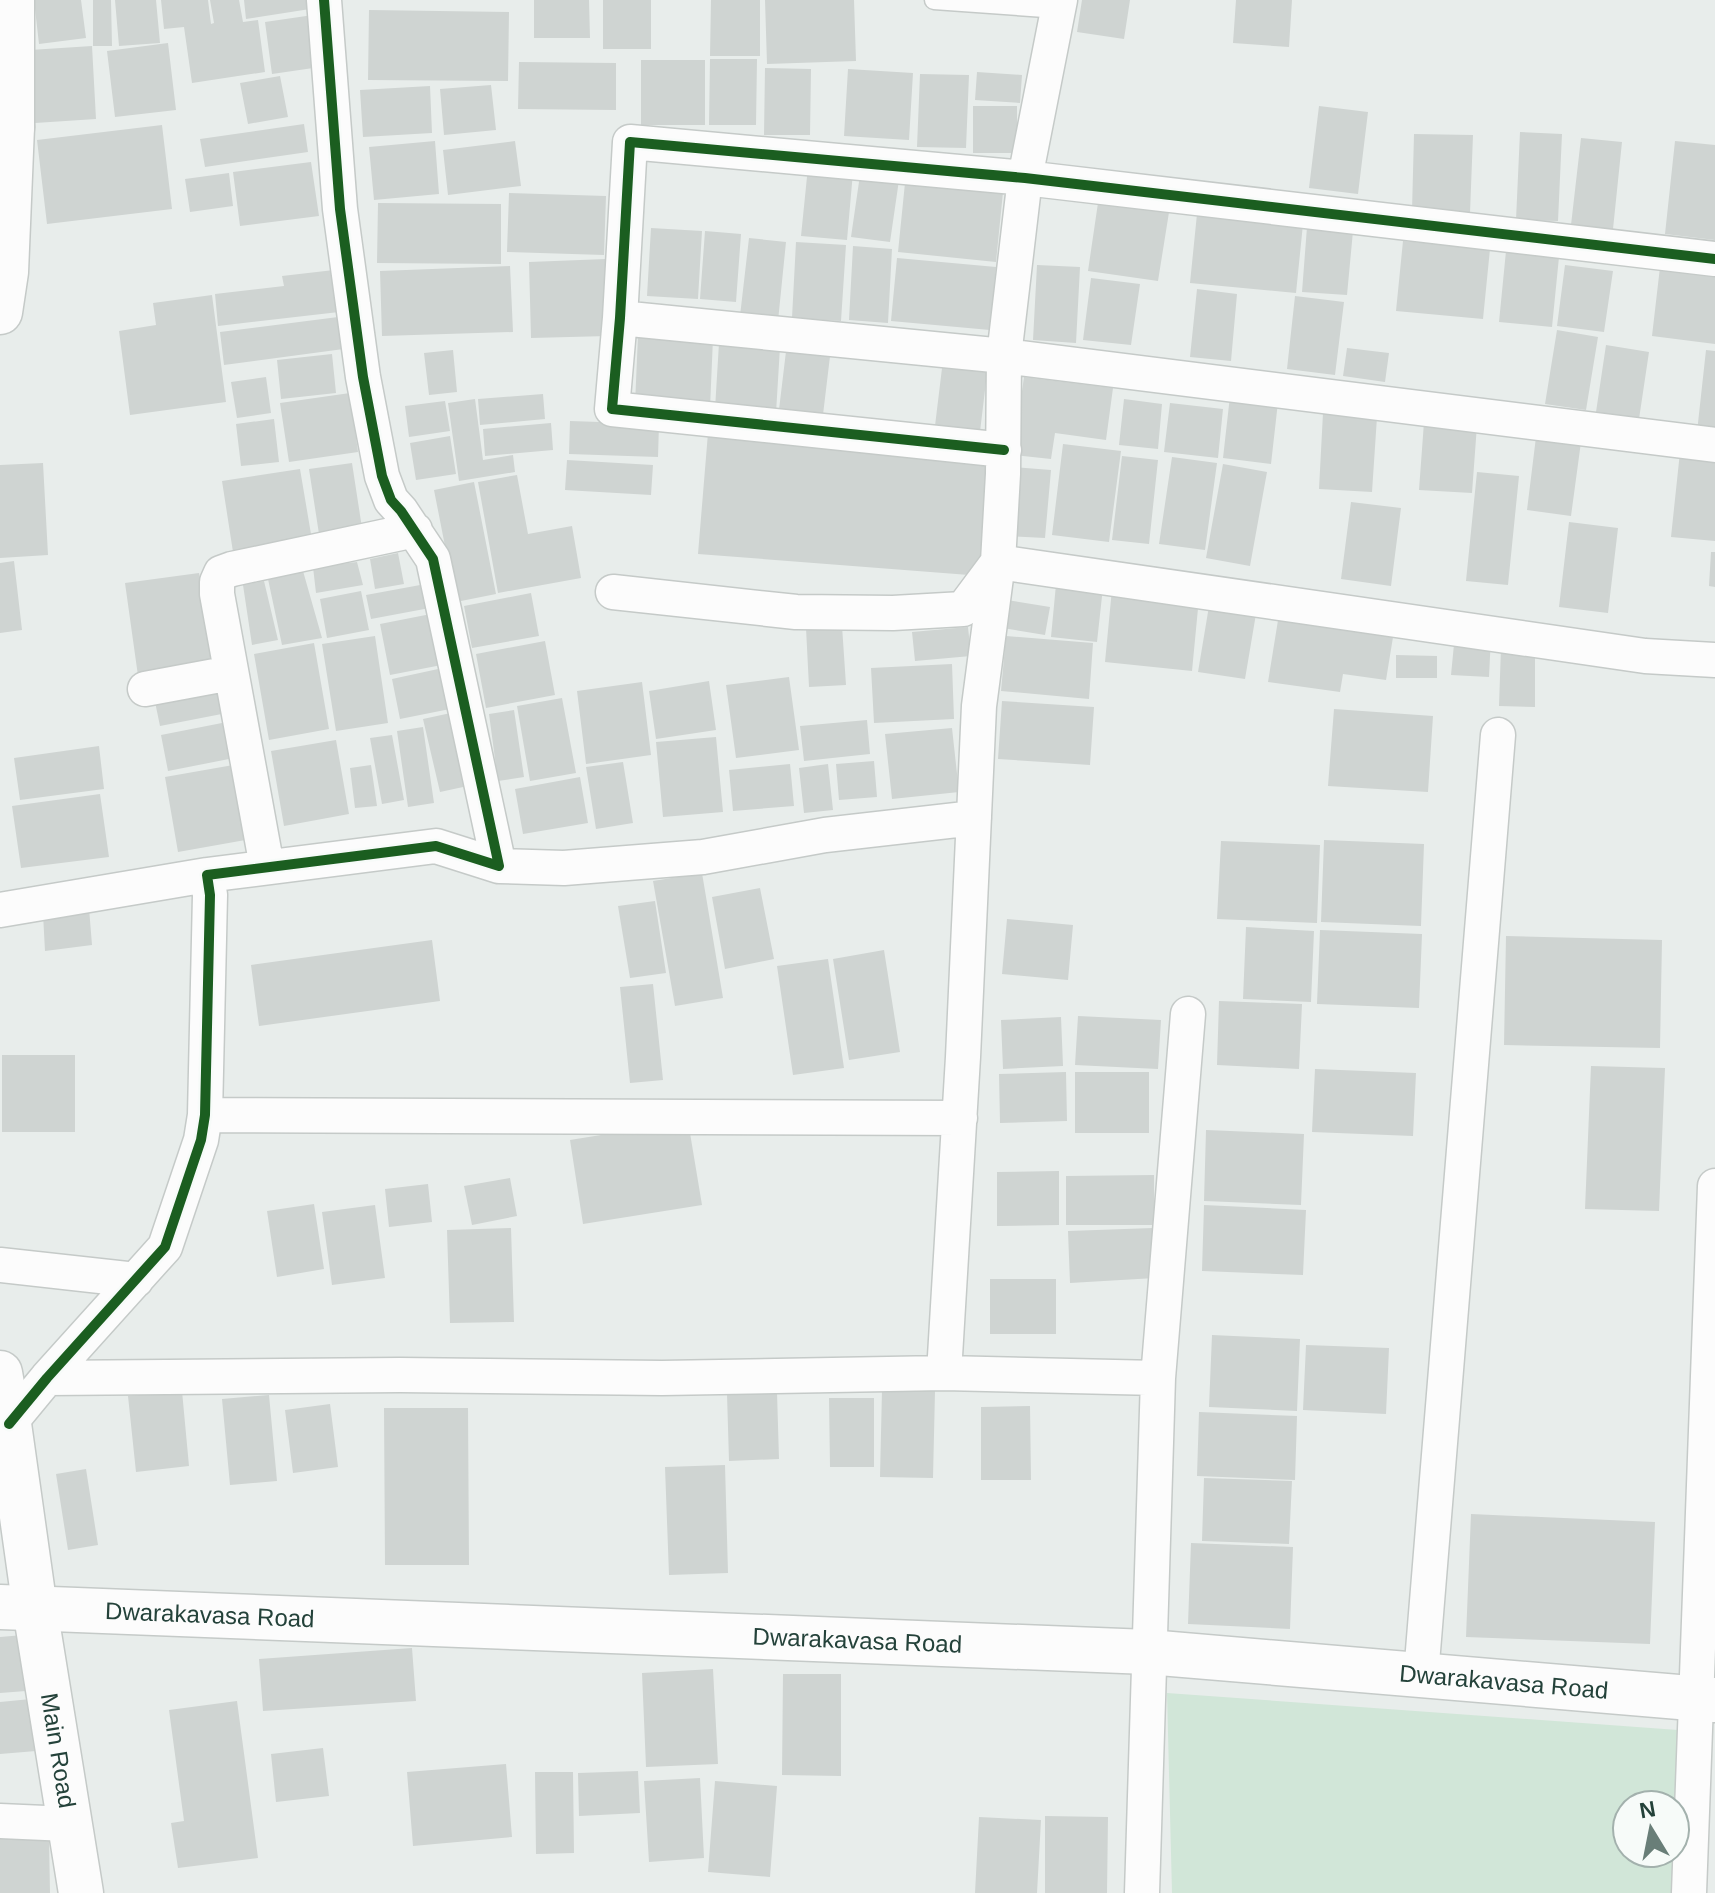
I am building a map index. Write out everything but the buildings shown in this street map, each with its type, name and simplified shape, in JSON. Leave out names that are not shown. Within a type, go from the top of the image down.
[{"type":"street","points":[[0,312],[6,272],[6,127],[12,0]]},
{"type":"street","points":[[324,0],[340,209],[363,377],[382,476],[391,500],[433,559],[499,866]]},
{"type":"street","points":[[944,1373],[960,1118],[979,706],[998,562],[1004,450],[1004,356],[1025,178],[1059,4]]},
{"type":"street","points":[[1004,450],[612,409],[630,142],[1025,178],[1715,259]]},
{"type":"street","points":[[620,318],[1004,356],[1715,445]]},
{"type":"street","points":[[267,867],[217,582],[221,573],[232,569],[415,530]]},
{"type":"street","points":[[613,592],[796,612],[893,613],[963,609],[998,562]]},
{"type":"street","points":[[998,562],[1645,656],[1715,660]]},
{"type":"street","points":[[145,689],[231,673]]},
{"type":"street","points":[[1421,1675],[1498,735]]},
{"type":"street","points":[[0,910],[207,875],[436,846],[499,866],[564,868],[703,857],[825,835],[974,818]]},
{"type":"street","points":[[9,1424],[165,1247],[201,1140],[205,1115],[210,895],[207,875]]},
{"type":"street","points":[[1142,1893],[1158,1378],[1188,1014]]},
{"type":"street","points":[[205,1115],[960,1118]]},
{"type":"street","points":[[1689,1893],[1706,1700],[1715,1186]]},
{"type":"street","points":[[0,1265],[136,1280]]},
{"type":"street","name":"Main Road","points":[[0,1373],[9,1424],[17,1608],[68,1824],[81,1893]]},
{"type":"street","points":[[47,1378],[400,1375],[662,1378],[944,1373],[1158,1378]]},
{"type":"street","name":"Dwarakavasa Road","points":[[17,1608],[1148,1652],[1706,1700]]},
{"type":"street","points":[[0,1821],[68,1824]]},
{"type":"lane","points":[[934,0],[1059,4]]},
{"type":"green space","points":[[1167,1693],[1678,1730],[1677,1789],[1611,1789],[1611,1869],[1675,1869],[1675,1893],[1172,1893]]},
{"type":"cycle path","points":[[9,1424],[165,1247],[201,1140],[205,1115],[210,895],[207,875],[436,846],[499,866],[433,559],[391,500],[382,476],[363,377],[340,209],[324,0]]},
{"type":"cycle path","points":[[1004,450],[612,409],[630,142],[1025,178],[1715,259]]}]
